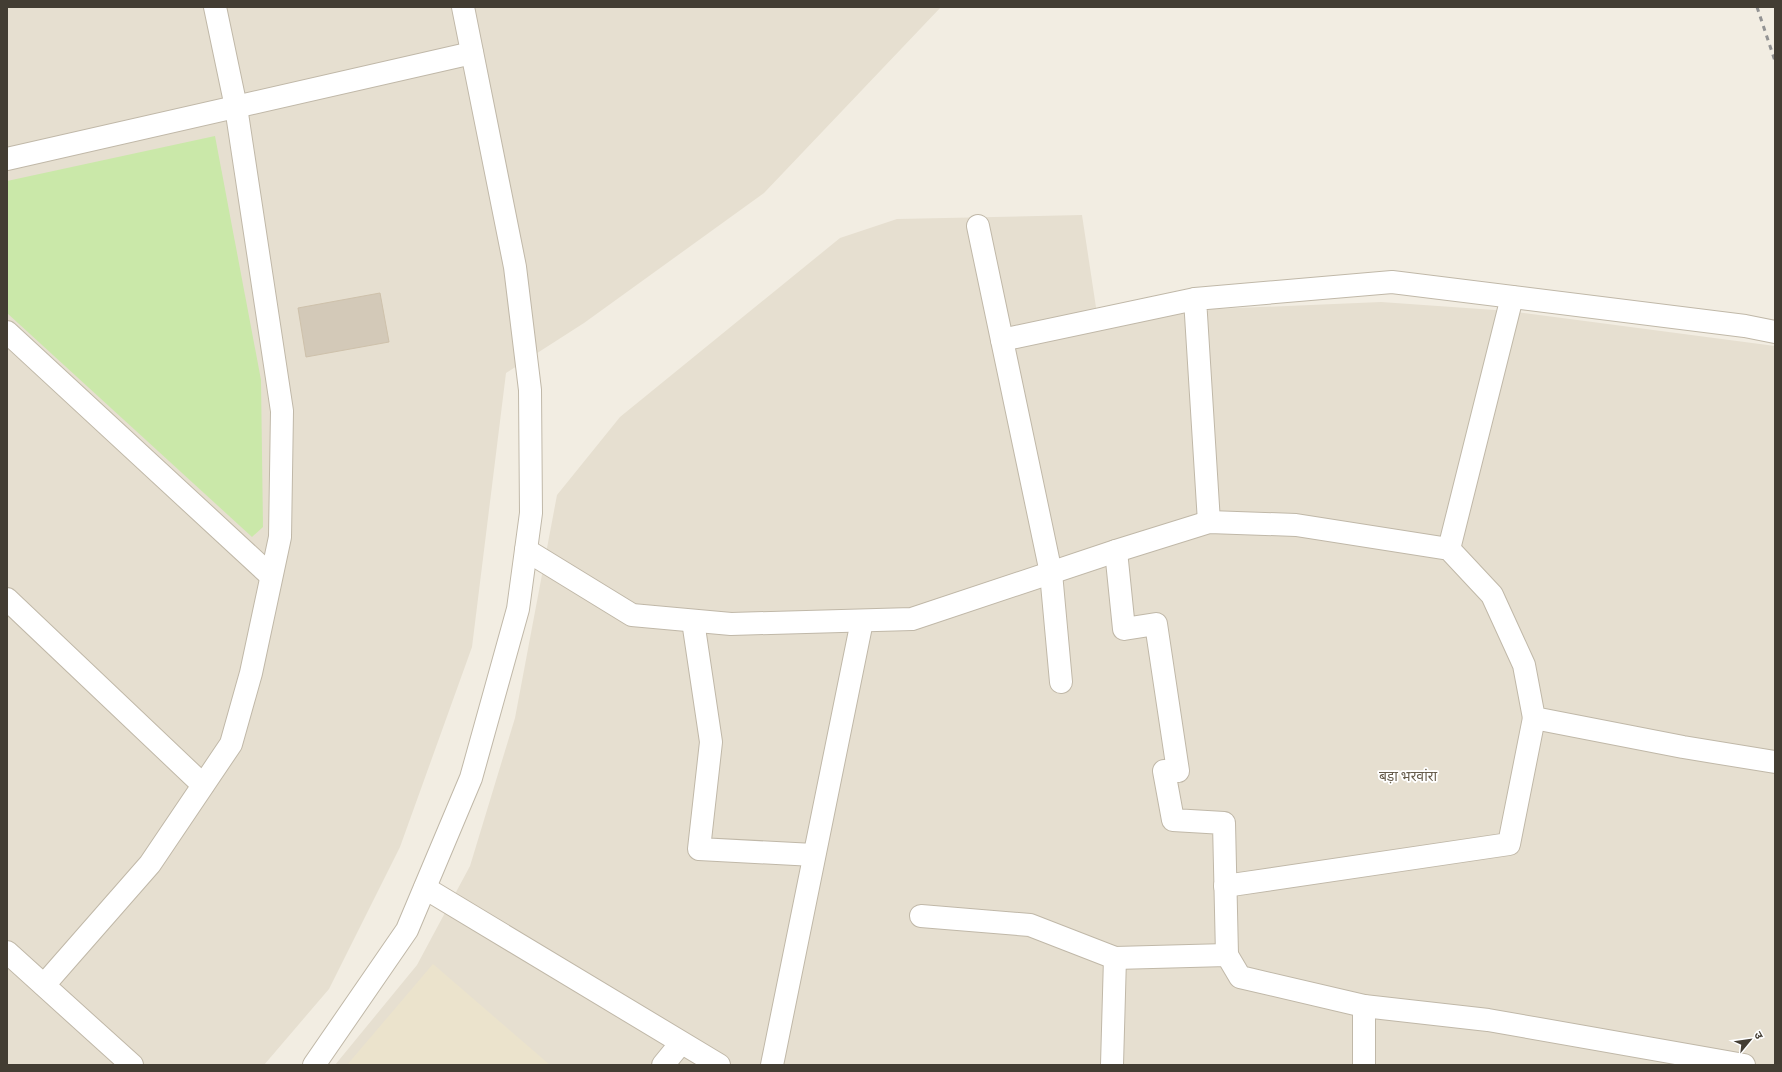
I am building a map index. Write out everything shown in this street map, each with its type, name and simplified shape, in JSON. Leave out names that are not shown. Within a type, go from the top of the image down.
[{"type":"street","points":[[44,985],[150,864],[231,744],[251,673],[280,537],[282,411],[236,107],[215,7]]},
{"type":"street","points":[[314,1065],[407,930],[471,778],[518,610],[531,513],[530,390],[515,266],[463,7]]},
{"type":"street","points":[[7,159],[472,53]]},
{"type":"street","points":[[978,226],[1051,573],[1061,682]]},
{"type":"street","points":[[1002,340],[1195,299],[1392,282],[1745,326],[1775,332]]},
{"type":"street","points":[[1449,549],[1512,297]]},
{"type":"street","points":[[1195,299],[1209,522]]},
{"type":"street","points":[[7,332],[271,576]]},
{"type":"street","points":[[526,550],[632,615],[731,624],[912,619],[1116,551],[1209,522],[1296,525],[1449,549],[1492,595],[1524,665],[1534,718],[1509,844],[1225,886]]},
{"type":"street","points":[[1116,551],[1124,628],[1156,624],[1178,771],[1164,771],[1172,820],[1224,824],[1227,955],[1240,978],[1364,1006],[1488,1020],[1744,1065]]},
{"type":"street","points":[[7,599],[203,786]]},
{"type":"street","points":[[693,621],[711,742],[699,849],[814,855]]},
{"type":"street","points":[[772,1065],[862,621]]},
{"type":"street","points":[[1534,718],[1683,747],[1775,762]]},
{"type":"street","points":[[425,888],[719,1065]]},
{"type":"street","points":[[921,916],[1030,925],[1115,958],[1227,955]]},
{"type":"street","points":[[7,952],[132,1065]]},
{"type":"street","points":[[1112,1065],[1115,958]]},
{"type":"street","points":[[1364,1006],[1364,1065]]},
{"type":"street","points":[[663,1065],[681,1043]]},
{"type":"shaded area","points":[[7,7],[941,7],[764,193],[584,323],[506,373],[472,647],[400,847],[329,989],[264,1065],[7,1065]]},
{"type":"shaded area","points":[[1082,215],[1097,314],[1381,302],[1509,311],[1775,346],[1775,1065],[335,1065],[417,965],[470,866],[515,718],[557,495],[620,417],[840,238],[897,219]]},
{"type":"shaded area","points":[[433,964],[550,1065],[347,1065]]},
{"type":"green space","points":[[215,136],[261,380],[263,527],[252,537],[7,313],[7,181]]},
{"type":"building","points":[[380,293],[389,342],[306,357],[298,308]]},
{"type":"railway","points":[[1757,7],[1775,61]]},
{"type":"district","name":"बड़ा भरवांरा","points":[[1408,775]]}]
